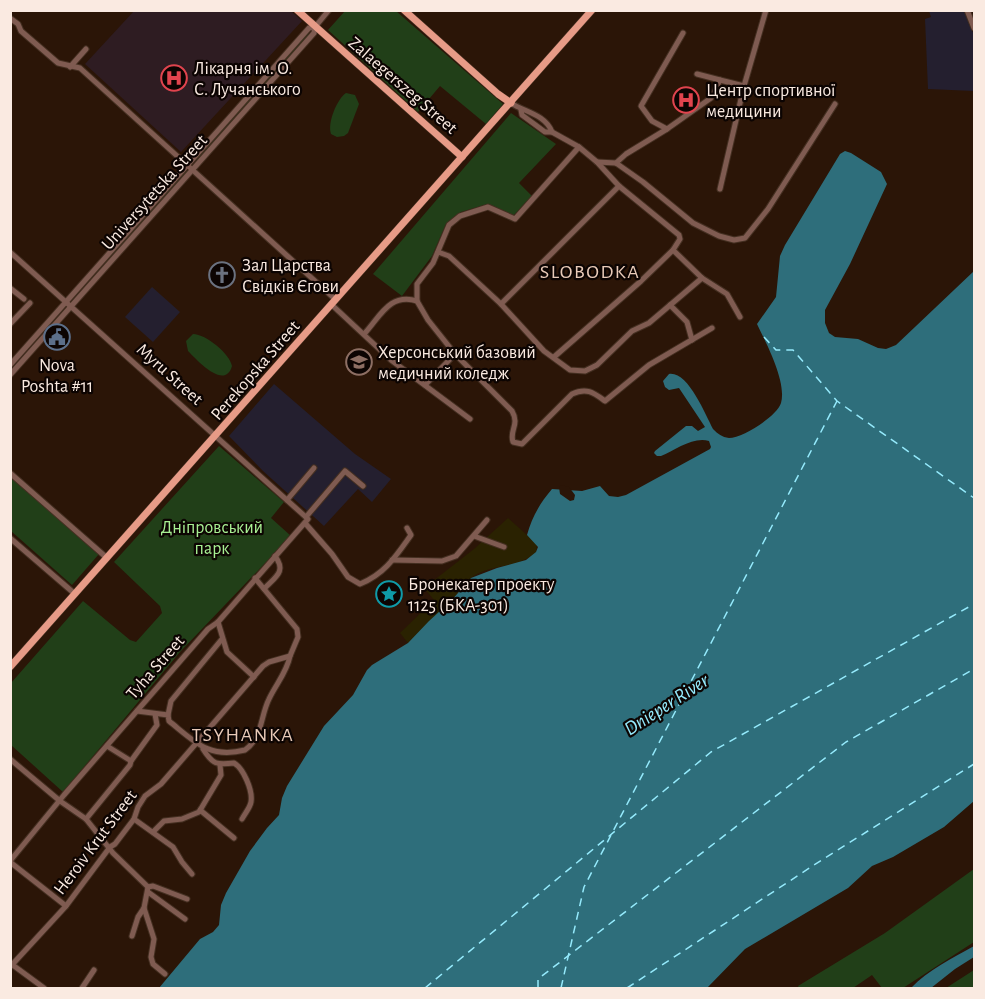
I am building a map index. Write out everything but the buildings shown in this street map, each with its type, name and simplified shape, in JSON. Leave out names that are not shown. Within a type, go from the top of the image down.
[{"type":"main road","name":"Zalaegerszeg Street","points":[[297,10],[462,157]]},
{"type":"main road","points":[[404,10],[511,103]]},
{"type":"main road","name":"Perekopska Street","points":[[10,668],[592,10]]},
{"type":"street","name":"Universytetska Street","points":[[10,365],[69,305],[193,170],[314,33],[315,27],[329,10]]},
{"type":"street","points":[[720,189],[744,86],[766,10]]},
{"type":"street","points":[[967,10],[975,28]]},
{"type":"street","points":[[10,18],[18,24],[21,31],[58,63],[80,68],[188,165],[391,360],[470,418]]},
{"type":"street","name":"Universytetska Street","points":[[10,375],[188,165],[309,28],[315,27]]},
{"type":"street","points":[[667,129],[652,121],[641,106],[683,33]]},
{"type":"street","points":[[70,67],[86,49]]},
{"type":"street","points":[[697,74],[744,86]]},
{"type":"street","points":[[616,163],[711,98],[720,80]]},
{"type":"street","points":[[511,103],[521,110],[522,115],[545,132],[552,132],[579,147],[597,162],[619,186],[679,236],[680,242],[673,250],[554,357]]},
{"type":"street","points":[[597,162],[616,163],[693,223],[719,236],[734,240],[745,238],[768,209],[835,104]]},
{"type":"street","points":[[406,298],[438,252],[449,225],[460,216],[488,207],[513,219],[518,217],[579,147]]},
{"type":"street","points":[[501,304],[619,186]]},
{"type":"street","points":[[673,250],[702,278],[727,294],[740,317]]},
{"type":"street","name":"Myru Street","points":[[10,252],[287,500],[306,520],[348,577],[360,584],[376,578],[392,560]]},
{"type":"street","points":[[438,252],[449,256],[501,304],[544,351],[570,370],[585,371],[597,365],[632,331],[649,323],[702,278]]},
{"type":"street","points":[[417,284],[417,301],[428,320],[455,354],[512,411],[516,422],[512,440],[519,445],[560,406],[580,391],[590,391],[606,401],[649,365],[712,328]]},
{"type":"street","points":[[10,288],[27,301],[10,324]]},
{"type":"street","points":[[365,333],[392,302],[406,298],[417,301]]},
{"type":"street","points":[[670,305],[687,322],[692,340]]},
{"type":"street","points":[[425,385],[455,354]]},
{"type":"street","points":[[287,500],[314,468]]},
{"type":"street","name":"Tyha Street","points":[[10,861],[208,629],[218,622],[306,520],[345,471],[363,486]]},
{"type":"street","points":[[10,473],[107,558]]},
{"type":"street","points":[[392,560],[442,561],[456,556],[488,520]]},
{"type":"street","points":[[392,560],[411,535],[406,528]]},
{"type":"street","points":[[474,536],[504,547]]},
{"type":"street","points":[[10,537],[75,594]]},
{"type":"street","points":[[264,589],[281,571],[280,561],[275,556]]},
{"type":"street","points":[[203,749],[231,752],[248,748],[263,722],[266,704],[286,669],[298,637],[297,629],[255,578]]},
{"type":"street","points":[[218,622],[227,652],[254,677]]},
{"type":"street","name":"Tyha Street","points":[[168,715],[171,701],[222,639]]},
{"type":"street","name":"Heroiv Krut Street","points":[[11,965],[66,906],[134,819],[138,807],[146,796],[161,784],[269,662],[290,656]]},
{"type":"street","points":[[137,711],[168,715],[169,721],[203,749],[211,759],[220,765],[234,763],[238,765],[250,790],[251,801],[242,819]]},
{"type":"street","name":"Tyha Street","points":[[86,819],[130,765],[157,725],[155,714]]},
{"type":"street","points":[[107,746],[131,761]]},
{"type":"street","points":[[12,762],[86,819],[113,853],[148,890],[185,919]]},
{"type":"street","points":[[153,832],[164,821],[182,819],[200,810],[221,775],[220,765]]},
{"type":"street","points":[[200,810],[234,838]]},
{"type":"street","points":[[134,819],[173,847],[192,874]]},
{"type":"street","points":[[10,861],[66,906]]},
{"type":"street","points":[[132,936],[138,916],[144,908],[148,890],[153,886],[188,899]]},
{"type":"street","points":[[144,908],[154,939],[152,961],[165,974]]},
{"type":"street","points":[[11,965],[44,988]]},
{"type":"street","points":[[82,988],[94,970]]},
{"type":"shaded area","name":"Лікарня ім. О. С. Лучанського","points":[[134,11],[291,11],[302,21],[181,152],[85,64]]},
{"type":"shaded area","points":[[929,11],[964,11],[974,35],[974,91],[928,89],[925,19],[931,17]]},
{"type":"shaded area","points":[[152,287],[180,312],[153,342],[125,317]]},
{"type":"shaded area","points":[[274,384],[355,454],[391,479],[372,502],[358,489],[324,526],[263,471],[229,436]]},
{"type":"green space","points":[[345,11],[396,11],[503,104],[486,124],[440,86],[418,112],[328,30]]},
{"type":"green space","points":[[308,33],[310,35],[198,161],[195,160]]},
{"type":"green space","points":[[346,93],[355,95],[359,104],[348,133],[337,137],[331,134],[332,118],[339,100]]},
{"type":"green space","points":[[511,113],[556,144],[519,183],[532,196],[513,216],[488,204],[461,212],[446,224],[432,256],[402,296],[373,274]]},
{"type":"green space","points":[[186,170],[188,172],[79,296],[77,295]]},
{"type":"green space","points":[[193,334],[211,341],[227,356],[232,366],[228,373],[217,375],[188,351],[186,341]]},
{"type":"green space","name":"Дніпровський парк","points":[[219,446],[284,502],[271,518],[291,536],[180,652],[63,792],[11,745],[11,683],[83,601],[130,640],[136,642],[162,613],[160,606],[114,562]]},
{"type":"green space","points":[[11,477],[99,554],[72,585],[11,531]]},
{"type":"green space","points":[[974,869],[974,942],[903,988],[882,988],[872,975],[853,988],[799,988],[798,986],[885,933]]},
{"type":"green space","points":[[974,970],[974,988],[946,988]]},
{"type":"sand","points":[[508,518],[537,544],[536,552],[521,561],[478,573],[408,643],[400,633],[434,600],[424,588],[474,549]]},
{"type":"water","name":"Dnieper River","points":[[845,151],[881,172],[887,184],[850,264],[825,310],[825,323],[829,333],[835,337],[858,339],[878,348],[886,349],[896,345],[974,271],[974,801],[944,827],[893,857],[872,866],[848,888],[745,949],[707,988],[159,988],[200,939],[213,932],[219,925],[221,905],[226,893],[250,851],[279,815],[287,786],[324,726],[353,695],[372,665],[408,643],[471,578],[526,560],[536,552],[538,547],[527,535],[531,522],[552,489],[582,491],[600,486],[609,496],[626,495],[710,449],[709,441],[697,440],[661,456],[654,453],[686,426],[692,426],[698,431],[705,427],[679,388],[669,390],[665,387],[663,381],[669,374],[683,379],[701,404],[713,429],[724,437],[735,437],[751,430],[778,408],[781,403],[781,384],[757,324],[776,297],[780,256],[785,245],[840,154]]},
{"type":"water","points":[[974,946],[974,957],[931,988],[911,988],[933,970]]},
{"type":"pier","points":[[561,485],[569,487],[575,495],[574,500],[570,501],[560,494]]},
{"type":"ferry route","points":[[764,337],[776,350],[793,350],[837,401],[974,498]]},
{"type":"ferry route","points":[[561,988],[584,887],[837,401]]},
{"type":"ferry route","points":[[425,988],[711,752],[974,604]]},
{"type":"ferry route","points":[[538,988],[538,979],[846,742],[974,669]]},
{"type":"ferry route","points":[[627,988],[814,865],[974,764]]},
{"type":"place","name":"Лікарня ім. О. С. Лучанського","points":[[174,78]]},
{"type":"place","name":"Центр спортивної медицини","points":[[686,100]]},
{"type":"place","name":"Зал Царства Свідків Єгови","points":[[222,275]]},
{"type":"place","name":"Nova Poshta #11","points":[[57,337]]},
{"type":"place","name":"Херсонський базовий медичний коледж","points":[[359,362]]},
{"type":"place","name":"Бронекатер проекту 1125 (БКА-301)","points":[[389,594]]},
{"type":"district","name":"SLOBODKA","points":[[590,271]]},
{"type":"district","name":"TSYHANKA","points":[[243,734]]}]
